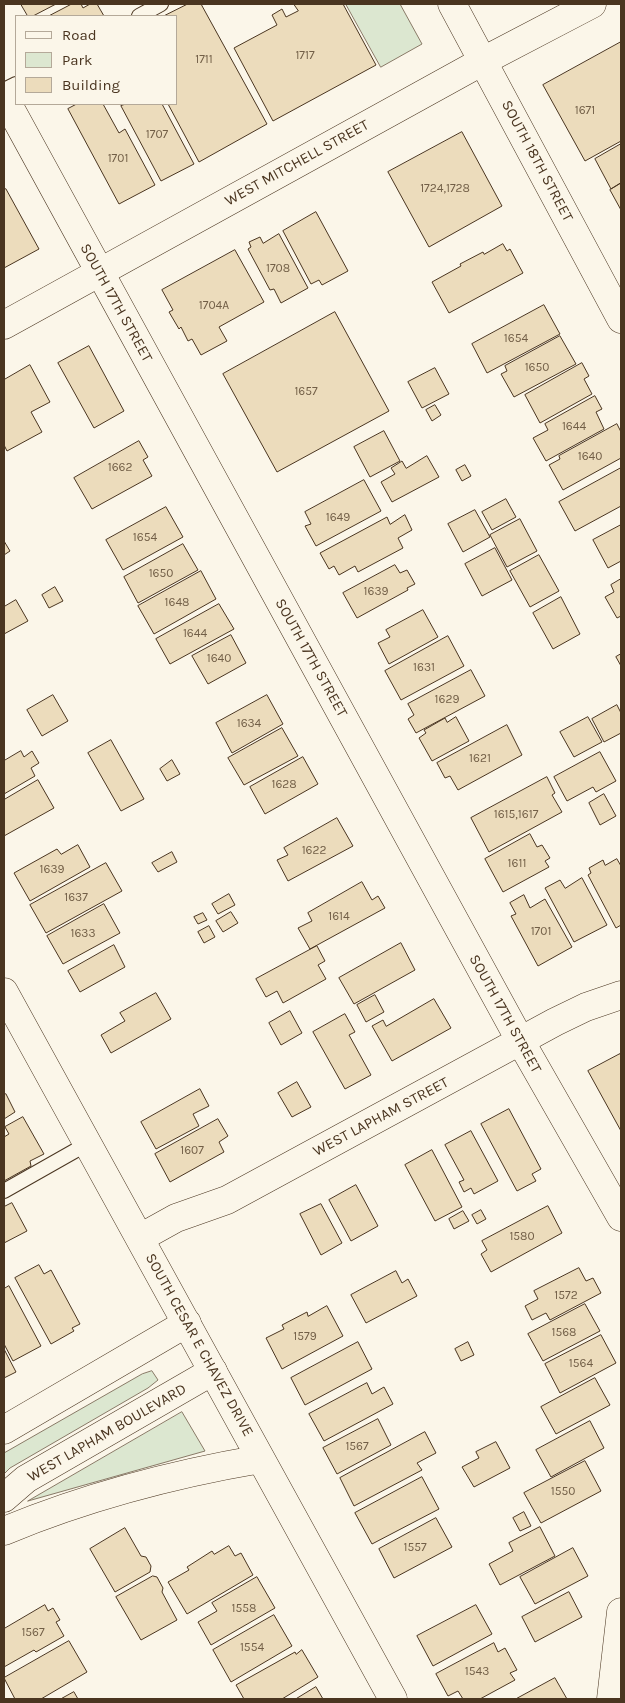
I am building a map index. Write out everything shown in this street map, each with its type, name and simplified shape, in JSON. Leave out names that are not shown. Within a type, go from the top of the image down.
[{"type":"street","name":"SOUTH 18TH STREET","points":[[452,4],[621,320]]},
{"type":"street","name":"WEST MITCHELL STREET","points":[[4,325],[483,61],[592,4]]},
{"type":"street","name":"SOUTH 17TH STREET","points":[[4,97],[520,1042],[621,1217]]},
{"type":"street","name":"SOUTH CESAR E CHAVEZ DRIVE","points":[[4,992],[393,1699]]},
{"type":"street","name":"WEST LAPHAM STREET","points":[[140,1238],[176,1218],[227,1200],[586,1007],[621,995]]},
{"type":"street","points":[[4,1430],[187,1323]]},
{"type":"street","name":"WEST LAPHAM BOULEVARD","points":[[4,1498],[26,1480],[213,1371]]},
{"type":"street","points":[[4,1531],[66,1508],[171,1477],[261,1459]]},
{"type":"street","points":[[611,1699],[621,1612]]},
{"type":"lane","points":[[141,15],[162,4]]},
{"type":"lane","points":[[4,1191],[87,1144]]},
{"type":"green space","points":[[346,4],[400,4],[422,44],[381,67]]},
{"type":"green space","points":[[152,1371],[158,1380],[148,1388],[10,1468],[4,1474],[4,1453],[142,1374]]},
{"type":"green space","points":[[182,1412],[205,1451],[28,1501]]},
{"type":"building","points":[[21,4],[56,4],[35,15],[27,15]]},
{"type":"building","points":[[72,4],[81,4],[83,8],[90,4],[97,4],[103,15],[51,15]]},
{"type":"building","points":[[188,4],[201,4],[267,124],[199,162],[169,105],[178,105],[178,15],[166,15]]},
{"type":"building","points":[[294,4],[343,4],[376,65],[273,121],[234,48],[277,25],[272,15],[282,9],[286,17],[298,11]]},
{"type":"building","points":[[621,42],[621,141],[585,161],[543,85]]},
{"type":"building","points":[[75,105],[104,105],[119,133],[125,129],[155,185],[119,204],[68,109]]},
{"type":"building","points":[[163,105],[194,164],[161,181],[121,106]]},
{"type":"building","points":[[462,132],[502,206],[429,247],[388,172]]},
{"type":"building","points":[[621,144],[621,183],[611,189],[595,159]]},
{"type":"building","points":[[621,183],[621,210],[610,190]]},
{"type":"building","points":[[6,189],[39,249],[4,268],[4,190]]},
{"type":"building","points":[[316,212],[348,271],[322,285],[319,280],[311,284],[283,231]]},
{"type":"building","points":[[279,234],[308,288],[281,303],[274,289],[270,290],[248,249],[251,247],[249,242],[260,237],[263,243]]},
{"type":"building","points":[[503,244],[507,251],[510,249],[523,273],[449,313],[432,282],[461,266],[460,264]]},
{"type":"building","points":[[235,250],[264,302],[219,327],[227,341],[201,355],[192,339],[188,341],[181,327],[179,329],[169,312],[173,310],[162,290]]},
{"type":"building","points":[[544,305],[560,334],[487,373],[472,344]]},
{"type":"building","points":[[335,312],[389,411],[277,472],[223,374]]},
{"type":"building","points":[[560,336],[576,364],[514,397],[501,374],[507,371],[505,366]]},
{"type":"building","points":[[89,346],[124,411],[94,428],[58,363]]},
{"type":"building","points":[[582,363],[589,376],[584,379],[592,394],[540,423],[525,395]]},
{"type":"building","points":[[30,365],[50,402],[31,412],[42,432],[7,451],[4,445],[4,380]]},
{"type":"building","points":[[435,368],[449,394],[422,408],[408,382]]},
{"type":"building","points":[[595,396],[602,409],[596,412],[604,429],[546,461],[533,438],[548,430],[545,424]]},
{"type":"building","points":[[435,405],[441,415],[432,421],[426,410]]},
{"type":"building","points":[[617,424],[621,432],[621,458],[563,490],[549,465],[560,459],[559,456]]},
{"type":"building","points":[[384,431],[400,461],[370,477],[354,447]]},
{"type":"building","points":[[139,441],[148,457],[143,460],[152,476],[92,509],[74,478]]},
{"type":"building","points":[[427,456],[439,477],[392,502],[381,482],[395,474],[391,468],[402,461],[406,468]]},
{"type":"building","points":[[465,465],[471,476],[462,481],[456,470]]},
{"type":"building","points":[[621,468],[621,506],[575,531],[559,502]]},
{"type":"building","points":[[364,480],[381,511],[316,546],[305,526],[311,524],[305,512]]},
{"type":"building","points":[[506,499],[516,517],[492,530],[482,512]]},
{"type":"building","points":[[166,507],[183,537],[123,570],[106,540]]},
{"type":"building","points":[[475,510],[490,537],[463,552],[448,524]]},
{"type":"building","points":[[405,515],[412,530],[398,538],[403,548],[358,572],[355,566],[339,575],[334,566],[329,569],[320,553],[387,517],[390,524]]},
{"type":"building","points":[[520,519],[537,551],[507,567],[490,535]]},
{"type":"building","points":[[621,525],[621,561],[608,568],[593,540]]},
{"type":"building","points":[[4,541],[10,551],[4,555]]},
{"type":"building","points":[[183,544],[198,570],[138,603],[124,577]]},
{"type":"building","points":[[495,548],[512,580],[482,596],[465,564]]},
{"type":"building","points":[[539,555],[559,591],[530,607],[510,571]]},
{"type":"building","points":[[395,565],[400,573],[407,570],[415,584],[407,588],[408,590],[357,618],[343,593]]},
{"type":"building","points":[[201,571],[216,599],[154,634],[138,606]]},
{"type":"building","points":[[621,579],[621,616],[617,618],[605,597],[614,592],[611,585]]},
{"type":"building","points":[[55,587],[63,601],[49,608],[42,595]]},
{"type":"building","points":[[561,597],[580,634],[553,649],[533,613]]},
{"type":"building","points":[[16,600],[28,621],[4,634],[4,607]]},
{"type":"building","points":[[219,604],[234,629],[170,664],[156,639]]},
{"type":"building","points":[[423,610],[438,637],[389,664],[378,643],[390,637],[386,630]]},
{"type":"building","points":[[231,635],[246,663],[208,684],[192,656]]},
{"type":"building","points":[[448,636],[464,666],[401,700],[385,671]]},
{"type":"building","points":[[621,654],[621,666],[616,657]]},
{"type":"building","points":[[471,670],[485,696],[416,733],[408,719],[414,715],[408,704]]},
{"type":"building","points":[[53,695],[68,721],[42,736],[27,710]]},
{"type":"building","points":[[267,695],[283,724],[232,753],[216,723]]},
{"type":"building","points":[[617,705],[621,713],[621,733],[604,742],[592,719]]},
{"type":"building","points":[[456,717],[469,741],[432,761],[419,738],[426,733],[424,730],[445,718],[447,722]]},
{"type":"building","points":[[588,717],[602,742],[574,757],[560,732]]},
{"type":"building","points":[[507,725],[522,755],[458,790],[450,776],[445,778],[437,763]]},
{"type":"building","points":[[282,728],[298,756],[244,785],[228,758]]},
{"type":"building","points":[[111,740],[144,799],[121,811],[88,753]]},
{"type":"building","points":[[21,751],[24,757],[32,751],[39,763],[31,768],[35,776],[4,794],[4,761]]},
{"type":"building","points":[[600,752],[616,781],[596,792],[593,787],[567,801],[554,777]]},
{"type":"building","points":[[303,757],[318,784],[265,814],[250,787]]},
{"type":"building","points":[[172,760],[180,774],[167,781],[160,769]]},
{"type":"building","points":[[547,777],[555,793],[552,795],[562,812],[489,852],[471,818]]},
{"type":"building","points":[[38,780],[54,808],[4,836],[4,800]]},
{"type":"building","points":[[604,794],[616,816],[600,825],[589,803]]},
{"type":"building","points":[[337,818],[353,846],[288,881],[277,860],[288,855],[284,848]]},
{"type":"building","points":[[530,834],[537,847],[542,845],[550,858],[545,861],[549,867],[503,892],[485,859]]},
{"type":"building","points":[[78,845],[90,867],[30,901],[14,873],[57,849],[61,854]]},
{"type":"building","points":[[172,852],[177,862],[158,872],[152,863]]},
{"type":"building","points":[[617,859],[621,866],[621,925],[616,928],[588,875],[591,873],[589,868],[603,860],[605,865]]},
{"type":"building","points":[[106,863],[122,891],[46,933],[30,905]]},
{"type":"building","points":[[582,878],[607,925],[574,942],[545,888],[560,880],[565,888]]},
{"type":"building","points":[[362,882],[372,900],[378,896],[385,908],[310,949],[298,928],[312,921],[308,913]]},
{"type":"building","points":[[229,894],[235,905],[218,914],[212,904]]},
{"type":"building","points":[[524,895],[530,908],[545,899],[572,947],[538,966],[511,916],[516,914],[510,903]]},
{"type":"building","points":[[104,904],[120,933],[63,964],[47,936]]},
{"type":"building","points":[[231,912],[238,923],[223,932],[216,921]]},
{"type":"building","points":[[203,913],[207,920],[198,924],[194,917]]},
{"type":"building","points":[[209,926],[215,937],[204,943],[198,932]]},
{"type":"building","points":[[401,943],[415,970],[354,1004],[339,978]]},
{"type":"building","points":[[114,945],[125,967],[80,992],[68,971]]},
{"type":"building","points":[[317,946],[325,961],[318,965],[326,979],[283,1003],[277,991],[266,997],[256,979]]},
{"type":"building","points":[[156,993],[171,1019],[111,1053],[101,1035],[125,1021],[120,1013]]},
{"type":"building","points":[[375,995],[384,1012],[366,1022],[357,1005]]},
{"type":"building","points":[[434,999],[451,1028],[392,1061],[372,1026],[383,1020],[386,1026]]},
{"type":"building","points":[[290,1011],[302,1033],[281,1045],[269,1023]]},
{"type":"building","points":[[345,1014],[355,1032],[349,1035],[371,1075],[345,1089],[313,1032]]},
{"type":"building","points":[[620,1054],[621,1056],[621,1131],[588,1071]]},
{"type":"building","points":[[297,1082],[311,1107],[292,1117],[278,1093]]},
{"type":"building","points":[[200,1089],[209,1106],[193,1114],[199,1126],[156,1149],[141,1122]]},
{"type":"building","points":[[6,1094],[15,1112],[4,1119],[4,1095]]},
{"type":"building","points":[[509,1109],[541,1169],[532,1174],[536,1181],[517,1191],[481,1124]]},
{"type":"building","points":[[23,1117],[44,1154],[30,1161],[31,1166],[4,1181],[4,1137],[9,1134],[5,1127]]},
{"type":"building","points":[[218,1119],[228,1136],[219,1142],[224,1152],[170,1182],[155,1154]]},
{"type":"building","points":[[471,1131],[498,1181],[474,1194],[471,1188],[464,1192],[459,1182],[464,1180],[445,1145]]},
{"type":"building","points":[[432,1150],[462,1207],[435,1221],[405,1165]]},
{"type":"building","points":[[356,1185],[378,1226],[351,1241],[329,1200]]},
{"type":"building","points":[[12,1203],[27,1231],[4,1243],[4,1207]]},
{"type":"building","points":[[321,1204],[342,1243],[321,1255],[300,1214]]},
{"type":"building","points":[[548,1206],[562,1233],[491,1272],[481,1254],[487,1250],[482,1241]]},
{"type":"building","points":[[481,1210],[486,1219],[477,1224],[472,1215]]},
{"type":"building","points":[[463,1211],[469,1221],[454,1229],[449,1219]]},
{"type":"building","points":[[39,1265],[44,1274],[51,1270],[80,1324],[72,1328],[74,1331],[51,1344],[15,1278]]},
{"type":"building","points":[[579,1268],[586,1281],[593,1278],[601,1293],[550,1320],[546,1313],[532,1320],[525,1306],[538,1299],[534,1291]]},
{"type":"building","points":[[396,1271],[402,1283],[408,1279],[417,1296],[366,1323],[351,1295]]},
{"type":"building","points":[[9,1286],[41,1346],[13,1361],[4,1344],[4,1289]]},
{"type":"building","points":[[585,1304],[600,1331],[543,1361],[528,1334]]},
{"type":"building","points":[[327,1306],[343,1336],[282,1369],[266,1338],[284,1329],[282,1325],[307,1312],[308,1316]]},
{"type":"building","points":[[601,1335],[616,1363],[560,1393],[545,1364]]},
{"type":"building","points":[[358,1342],[372,1369],[305,1405],[291,1378]]},
{"type":"building","points":[[468,1342],[474,1355],[461,1361],[455,1349]]},
{"type":"building","points":[[4,1349],[16,1372],[4,1378]]},
{"type":"building","points":[[595,1378],[610,1405],[556,1434],[541,1407]]},
{"type":"building","points":[[367,1383],[372,1394],[384,1387],[393,1404],[324,1441],[309,1414]]},
{"type":"building","points":[[378,1419],[391,1445],[337,1474],[323,1448]]},
{"type":"building","points":[[590,1421],[604,1448],[551,1477],[536,1450]]},
{"type":"building","points":[[425,1432],[436,1453],[417,1463],[422,1470],[354,1506],[340,1478]]},
{"type":"building","points":[[496,1442],[510,1468],[474,1487],[462,1467],[479,1458],[476,1452]]},
{"type":"building","points":[[585,1461],[601,1491],[541,1523],[524,1493]]},
{"type":"building","points":[[422,1477],[439,1509],[372,1544],[355,1513]]},
{"type":"building","points":[[524,1512],[531,1526],[520,1531],[513,1518]]},
{"type":"building","points":[[436,1518],[452,1547],[394,1578],[379,1549]]},
{"type":"building","points":[[540,1527],[555,1556],[500,1585],[489,1564],[513,1551],[509,1543]]},
{"type":"building","points":[[125,1528],[141,1556],[146,1557],[151,1566],[150,1572],[115,1592],[90,1549]]},
{"type":"building","points":[[229,1546],[235,1556],[241,1553],[253,1575],[187,1614],[168,1582],[189,1570],[187,1567],[212,1551],[214,1554]]},
{"type":"building","points":[[573,1548],[588,1576],[535,1604],[520,1577]]},
{"type":"building","points":[[153,1576],[157,1577],[163,1588],[162,1592],[177,1620],[141,1640],[116,1597]]},
{"type":"building","points":[[257,1577],[275,1608],[211,1645],[198,1622],[217,1611],[212,1603]]},
{"type":"building","points":[[569,1592],[582,1617],[535,1642],[522,1617]]},
{"type":"building","points":[[45,1605],[48,1611],[53,1608],[60,1620],[56,1622],[64,1636],[4,1667],[4,1629]]},
{"type":"building","points":[[476,1605],[492,1634],[433,1666],[417,1636]]},
{"type":"building","points":[[274,1615],[292,1646],[231,1682],[213,1650]]},
{"type":"building","points":[[69,1641],[87,1672],[41,1699],[15,1699],[4,1678]]},
{"type":"building","points":[[494,1643],[498,1652],[505,1648],[517,1670],[510,1673],[515,1680],[480,1699],[463,1699],[458,1691],[448,1696],[436,1674]]},
{"type":"building","points":[[302,1650],[318,1677],[282,1699],[244,1699],[236,1685],[295,1652],[296,1654]]},
{"type":"building","points":[[555,1678],[567,1699],[516,1699]]},
{"type":"building","points":[[316,1687],[323,1699],[296,1699]]},
{"type":"building","points":[[74,1692],[78,1699],[61,1699]]}]
